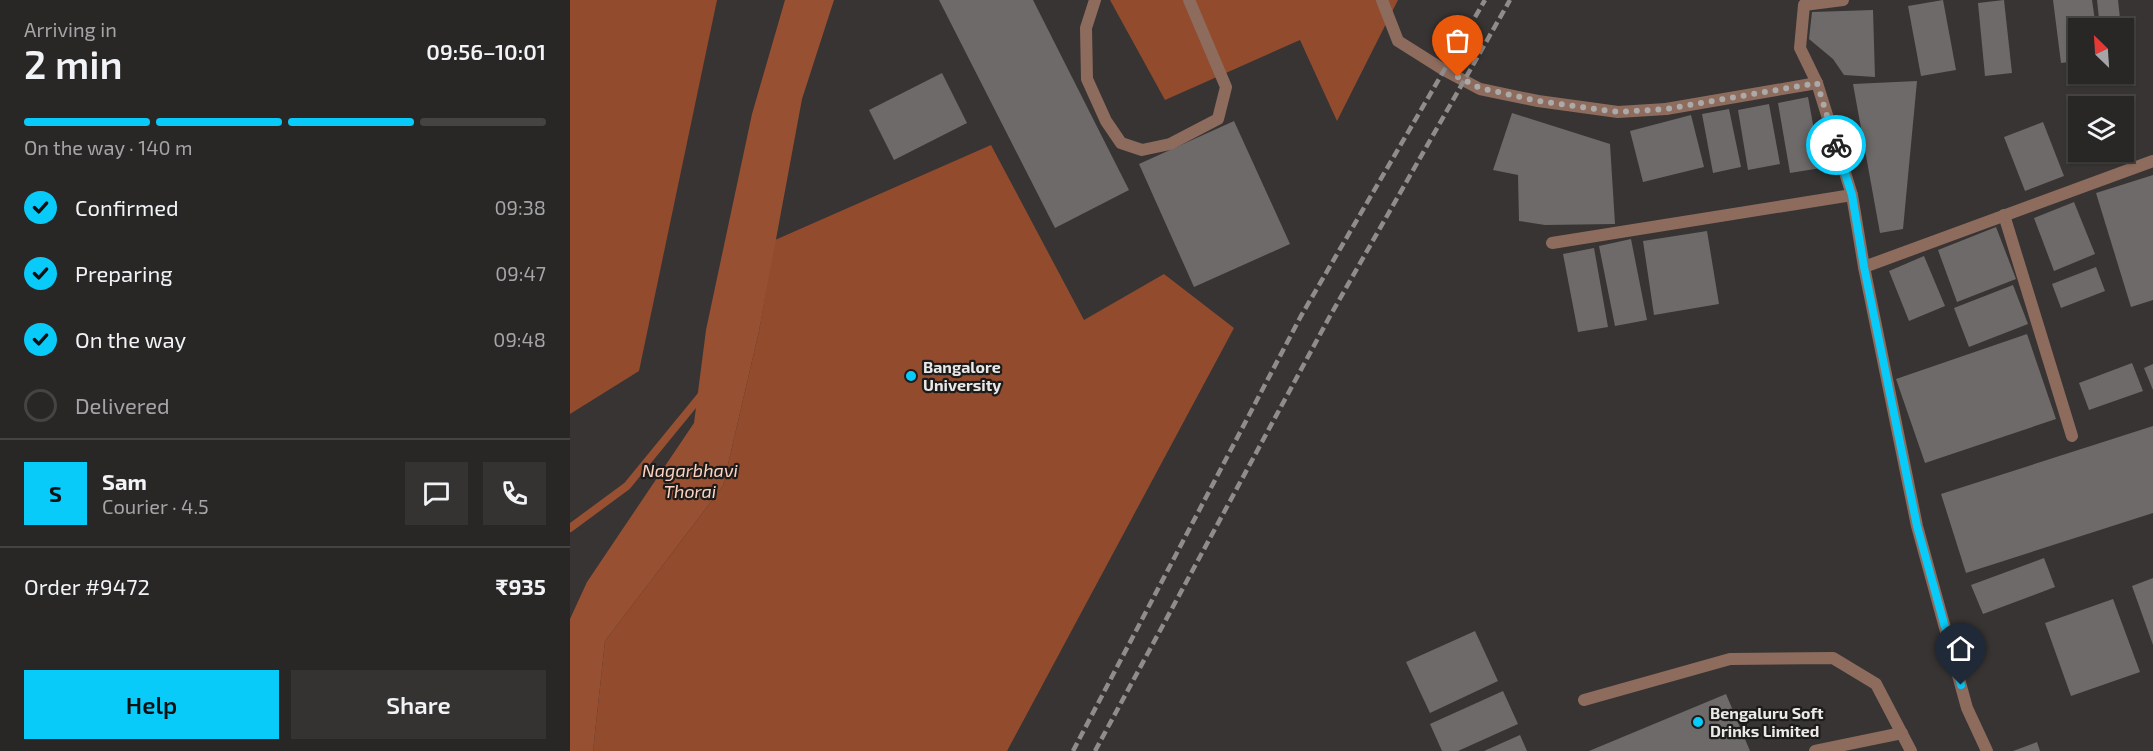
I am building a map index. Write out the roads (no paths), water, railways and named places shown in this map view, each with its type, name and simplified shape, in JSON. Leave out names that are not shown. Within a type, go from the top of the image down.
[{"type":"street","points":[[1095,0],[1086,28],[1087,78],[1106,121],[1120,143],[1142,150],[1170,144],[1218,118],[1226,87],[1189,0]]},
{"type":"street","points":[[1382,0],[1398,41],[1444,70],[1480,88],[1538,101],[1618,112],[1666,109],[1817,83]]},
{"type":"street","points":[[1843,0],[1804,5],[1800,48],[1817,83],[1852,195],[1864,267],[1917,526],[1967,708],[1987,751]]},
{"type":"street","points":[[1864,267],[2153,161]]},
{"type":"street","points":[[1552,243],[1852,195]]},
{"type":"street","points":[[2004,215],[2072,436]]},
{"type":"street","points":[[1584,700],[1730,659],[1833,658],[1876,684],[1911,751]]},
{"type":"street","points":[[1815,751],[1902,733]]},
{"type":"water","name":"Nagarbhavi Thorai","points":[[785,0],[834,0],[802,99],[759,331],[723,486],[605,641],[593,751],[570,751],[570,619],[587,582],[694,423],[706,330],[752,114]]},
{"type":"waterway","name":"Nagarbhavi Thorai","points":[[570,528],[627,486],[704,392]]},
{"type":"railway","points":[[1073,751],[1301,316],[1485,0]]},
{"type":"railway","points":[[1095,751],[1330,316],[1510,0]]},
{"type":"place","name":"Bangalore University","points":[[911,376]]},
{"type":"place","name":"Bengaluru Soft Drinks Limited","points":[[1698,722]]}]
